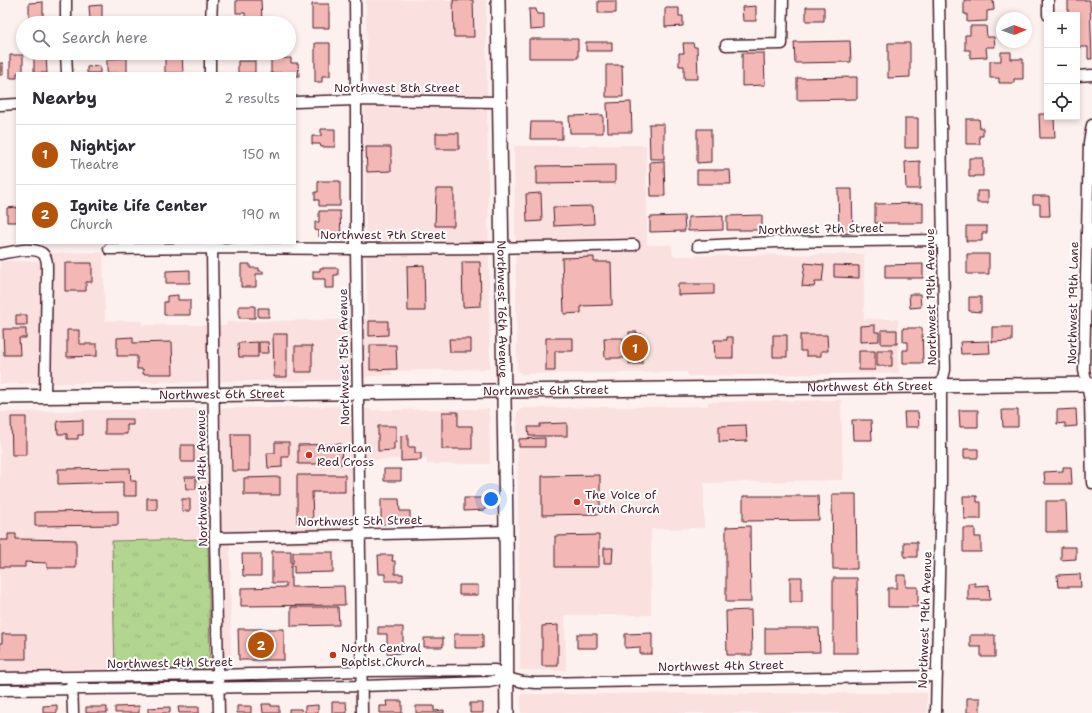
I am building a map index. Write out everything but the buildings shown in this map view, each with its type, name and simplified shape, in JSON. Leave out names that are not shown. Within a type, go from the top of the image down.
[{"type":"main road","name":"Northwest 16th Avenue","points":[[498,0],[508,713]]},
{"type":"main road","name":"Northwest 6th Street","points":[[0,397],[1090,384]]},
{"type":"street","points":[[66,0],[66,16]]},
{"type":"street","points":[[211,16],[212,0]]},
{"type":"street","name":"Northwest 15th Avenue","points":[[355,0],[356,248],[362,713]]},
{"type":"street","points":[[726,45],[782,44],[783,0]]},
{"type":"street","name":"Northwest 19th Avenue","points":[[936,713],[942,486],[941,386],[945,370],[939,0]]},
{"type":"street","points":[[1048,0],[1048,12]]},
{"type":"street","points":[[66,60],[67,72]]},
{"type":"street","points":[[210,60],[210,72]]},
{"type":"street","points":[[1080,76],[1092,75]]},
{"type":"street","name":"Northwest 8th Street","points":[[296,102],[356,100],[499,102]]},
{"type":"street","points":[[0,105],[16,104]]},
{"type":"street","name":"Northwest 19th Lane","points":[[1092,124],[1089,148],[1084,370],[1090,384],[1092,482]]},
{"type":"street","name":"Northwest 7th Street","points":[[698,246],[776,242],[943,240]]},
{"type":"street","name":"Northwest 7th Street","points":[[109,249],[212,245],[356,248],[634,244]]},
{"type":"street","name":"Northwest 14th Avenue","points":[[212,245],[215,538],[219,713]]},
{"type":"street","points":[[0,254],[31,250],[43,254],[46,259],[45,397]]},
{"type":"street","name":"Northwest 5th Street","points":[[215,538],[506,532]]},
{"type":"street","name":"Northwest 4th Street","points":[[0,678],[495,670],[507,678],[523,682],[536,683],[937,676]]},
{"type":"street","points":[[72,677],[73,713]]},
{"type":"street","name":"Northwest 4th Street","points":[[0,690],[361,686],[489,682],[507,678]]},
{"type":"shaded area","points":[[366,0],[486,0],[490,369],[392,371],[392,375],[373,376],[350,380],[0,384],[0,261],[51,261],[51,253],[103,252],[105,321],[142,321],[142,325],[227,325],[227,322],[367,319],[364,117],[367,90]]},
{"type":"shaded area","points":[[646,145],[647,245],[672,245],[673,256],[864,254],[864,319],[898,319],[899,373],[688,376],[687,372],[522,374],[517,370],[514,146]]},
{"type":"shaded area","points":[[841,400],[843,480],[704,483],[704,528],[651,529],[651,615],[565,615],[566,670],[520,670],[517,413],[522,408],[708,406],[708,402]]},
{"type":"shaded area","points":[[351,406],[373,410],[489,409],[490,464],[427,464],[427,459],[352,460],[352,544],[230,544],[231,668],[0,673],[0,412]]},
{"type":"shaded area","points":[[927,693],[927,713],[521,713],[521,694]]},
{"type":"green space","points":[[208,539],[210,668],[115,670],[112,541]]},
{"type":"place","name":"Nightjar","points":[[635,348]]},
{"type":"place","name":"American Red Cross","points":[[309,455]]},
{"type":"place","name":"The Voice of Truth Church","points":[[577,502]]},
{"type":"place","name":"Ignite Life Center","points":[[261,645]]},
{"type":"place","name":"North Central Baptist Church","points":[[333,655]]}]
